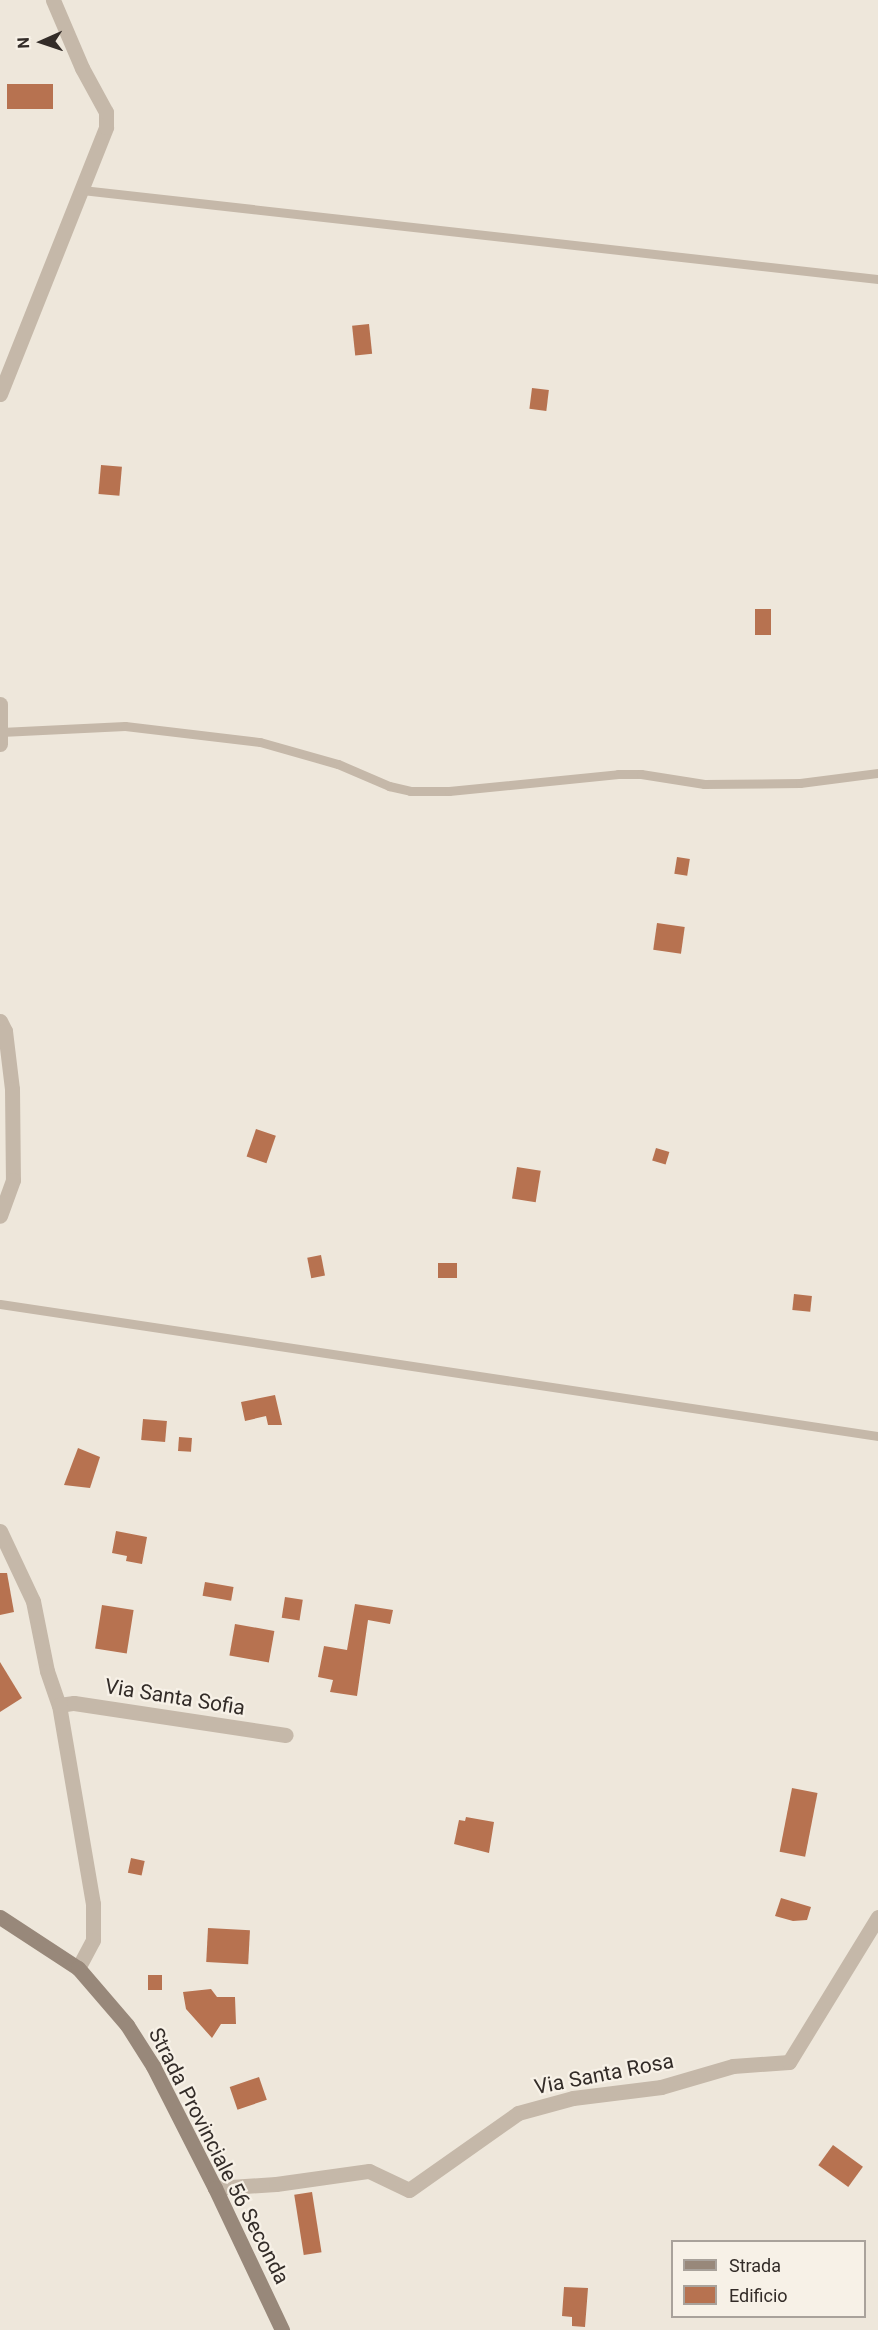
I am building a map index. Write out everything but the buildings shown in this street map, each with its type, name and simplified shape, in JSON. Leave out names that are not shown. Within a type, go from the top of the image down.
[{"type":"street","points":[[0,394],[45,283],[58,242],[82,190],[106,127],[106,112],[82,68],[53,0]]},
{"type":"street","points":[[0,704],[0,744]]},
{"type":"street","points":[[0,1021],[5,1031],[12,1089],[13,1180],[0,1216]]},
{"type":"street","points":[[0,1531],[33,1601],[47,1671],[59,1705],[93,1904],[93,1940],[78,1968]]},
{"type":"street","name":"Via Santa Sofia","points":[[59,1705],[74,1703],[286,1735]]},
{"type":"street","name":"Strada Provinciale 56 Seconda","points":[[0,1917],[78,1968],[127,2025],[153,2066],[215,2188],[282,2330]]},
{"type":"street","name":"Via Santa Rosa","points":[[215,2188],[276,2184],[369,2171],[409,2190],[518,2113],[573,2098],[661,2087],[733,2066],[789,2062],[878,1917]]},
{"type":"lane","points":[[82,190],[116,197],[878,279]]},
{"type":"lane","points":[[1,732],[125,726],[260,742],[338,764],[389,786],[410,791],[449,791],[618,774],[641,774],[704,784],[800,783],[878,773]]},
{"type":"lane","points":[[0,1304],[878,1436]]}]
